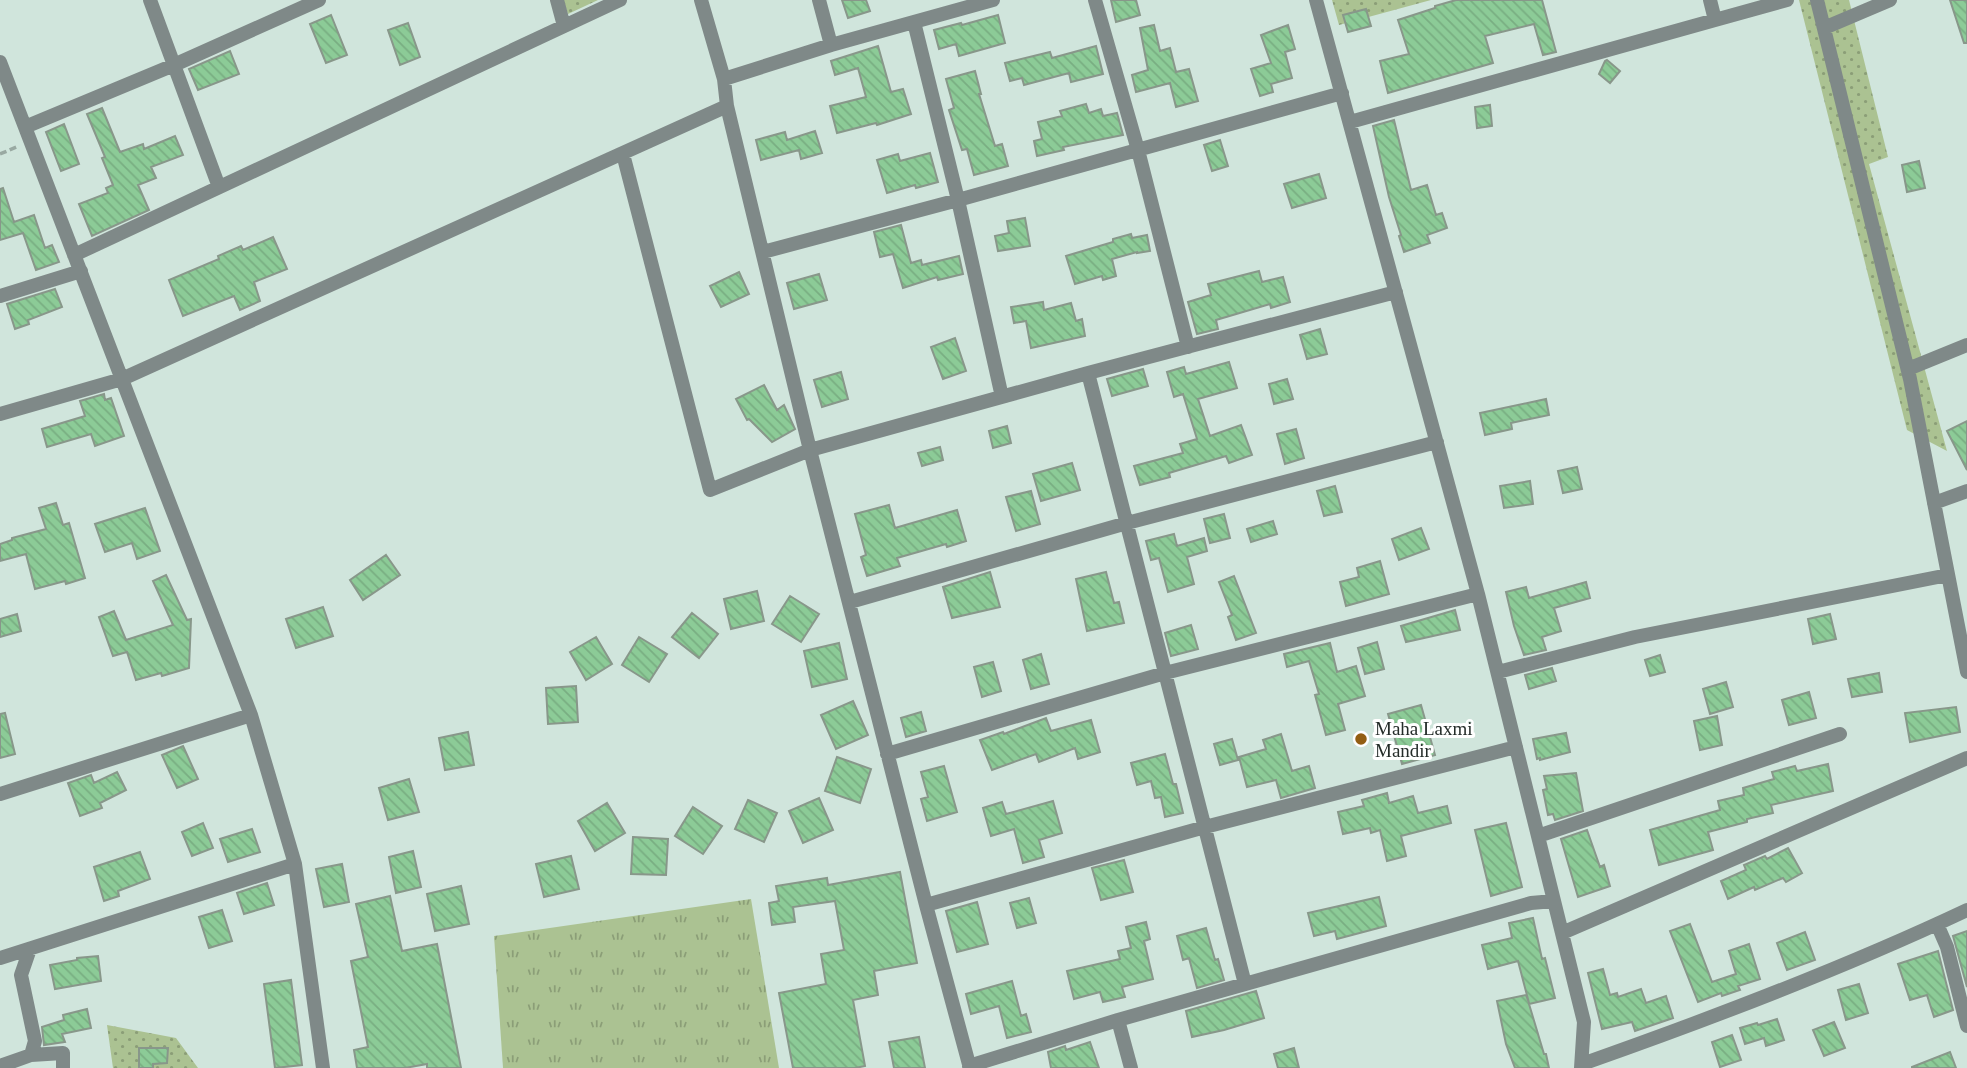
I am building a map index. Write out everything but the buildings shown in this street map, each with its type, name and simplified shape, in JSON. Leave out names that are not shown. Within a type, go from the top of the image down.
[{"type":"street","points":[[150,0],[219,187]]},
{"type":"street","points":[[25,127],[174,65],[319,0]]},
{"type":"street","points":[[557,0],[564,26]]},
{"type":"street","points":[[74,255],[620,0]]},
{"type":"street","points":[[701,0],[724,79],[727,106],[810,450],[970,1067],[1118,1020],[1531,903],[1554,901]]},
{"type":"street","points":[[819,0],[831,45]]},
{"type":"street","points":[[724,79],[831,45],[991,0]]},
{"type":"street","points":[[1095,0],[1138,150],[1188,347]]},
{"type":"street","points":[[1316,0],[1498,672],[1584,1022],[1581,1066],[1826,973],[1967,910]]},
{"type":"street","points":[[1710,0],[1716,20]]},
{"type":"street","points":[[1349,122],[1787,0]]},
{"type":"street","points":[[1817,0],[1908,369],[1967,672]]},
{"type":"street","points":[[1824,28],[1890,0]]},
{"type":"street","points":[[914,22],[958,200],[1002,397]]},
{"type":"street","points":[[0,62],[251,715],[295,864],[323,1068]]},
{"type":"street","points":[[762,252],[1342,93]]},
{"type":"street","points":[[0,414],[122,379],[727,106]]},
{"type":"street","points":[[623,154],[710,490],[810,450],[1396,292]]},
{"type":"street","points":[[0,296],[81,271]]},
{"type":"street","points":[[1908,369],[1967,345]]},
{"type":"street","points":[[1088,373],[1245,984]]},
{"type":"street","points":[[850,602],[1127,523],[1437,442]]},
{"type":"street","points":[[1934,503],[1967,491]]},
{"type":"street","points":[[1498,672],[1635,637],[1948,575]]},
{"type":"street","points":[[887,754],[1165,673],[1478,594]]},
{"type":"street","points":[[0,794],[251,715]]},
{"type":"street","points":[[1538,836],[1840,734]]},
{"type":"street","points":[[926,905],[1205,827],[1516,747]]},
{"type":"street","points":[[1562,933],[1967,758]]},
{"type":"street","points":[[0,958],[295,864]]},
{"type":"street","points":[[1937,924],[1947,947],[1967,1026]]},
{"type":"street","points":[[30,949],[21,975],[35,1041],[31,1055]]},
{"type":"street","points":[[1118,1020],[1130,1068]]},
{"type":"street","points":[[0,1066],[31,1055],[63,1053],[63,1068]]},
{"type":"green space","points":[[563,0],[598,0],[568,14]]},
{"type":"green space","points":[[1332,0],[1431,0],[1339,25]]},
{"type":"green space","points":[[1799,0],[1849,0],[1888,157],[1869,164],[1947,451],[1907,430]]},
{"type":"green space","points":[[751,899],[779,1068],[503,1068],[494,936]]},
{"type":"green space","points":[[107,1025],[176,1038],[198,1068],[113,1068]]},
{"type":"place","name":"Maha Laxmi Mandir","points":[[1361,739]]}]
